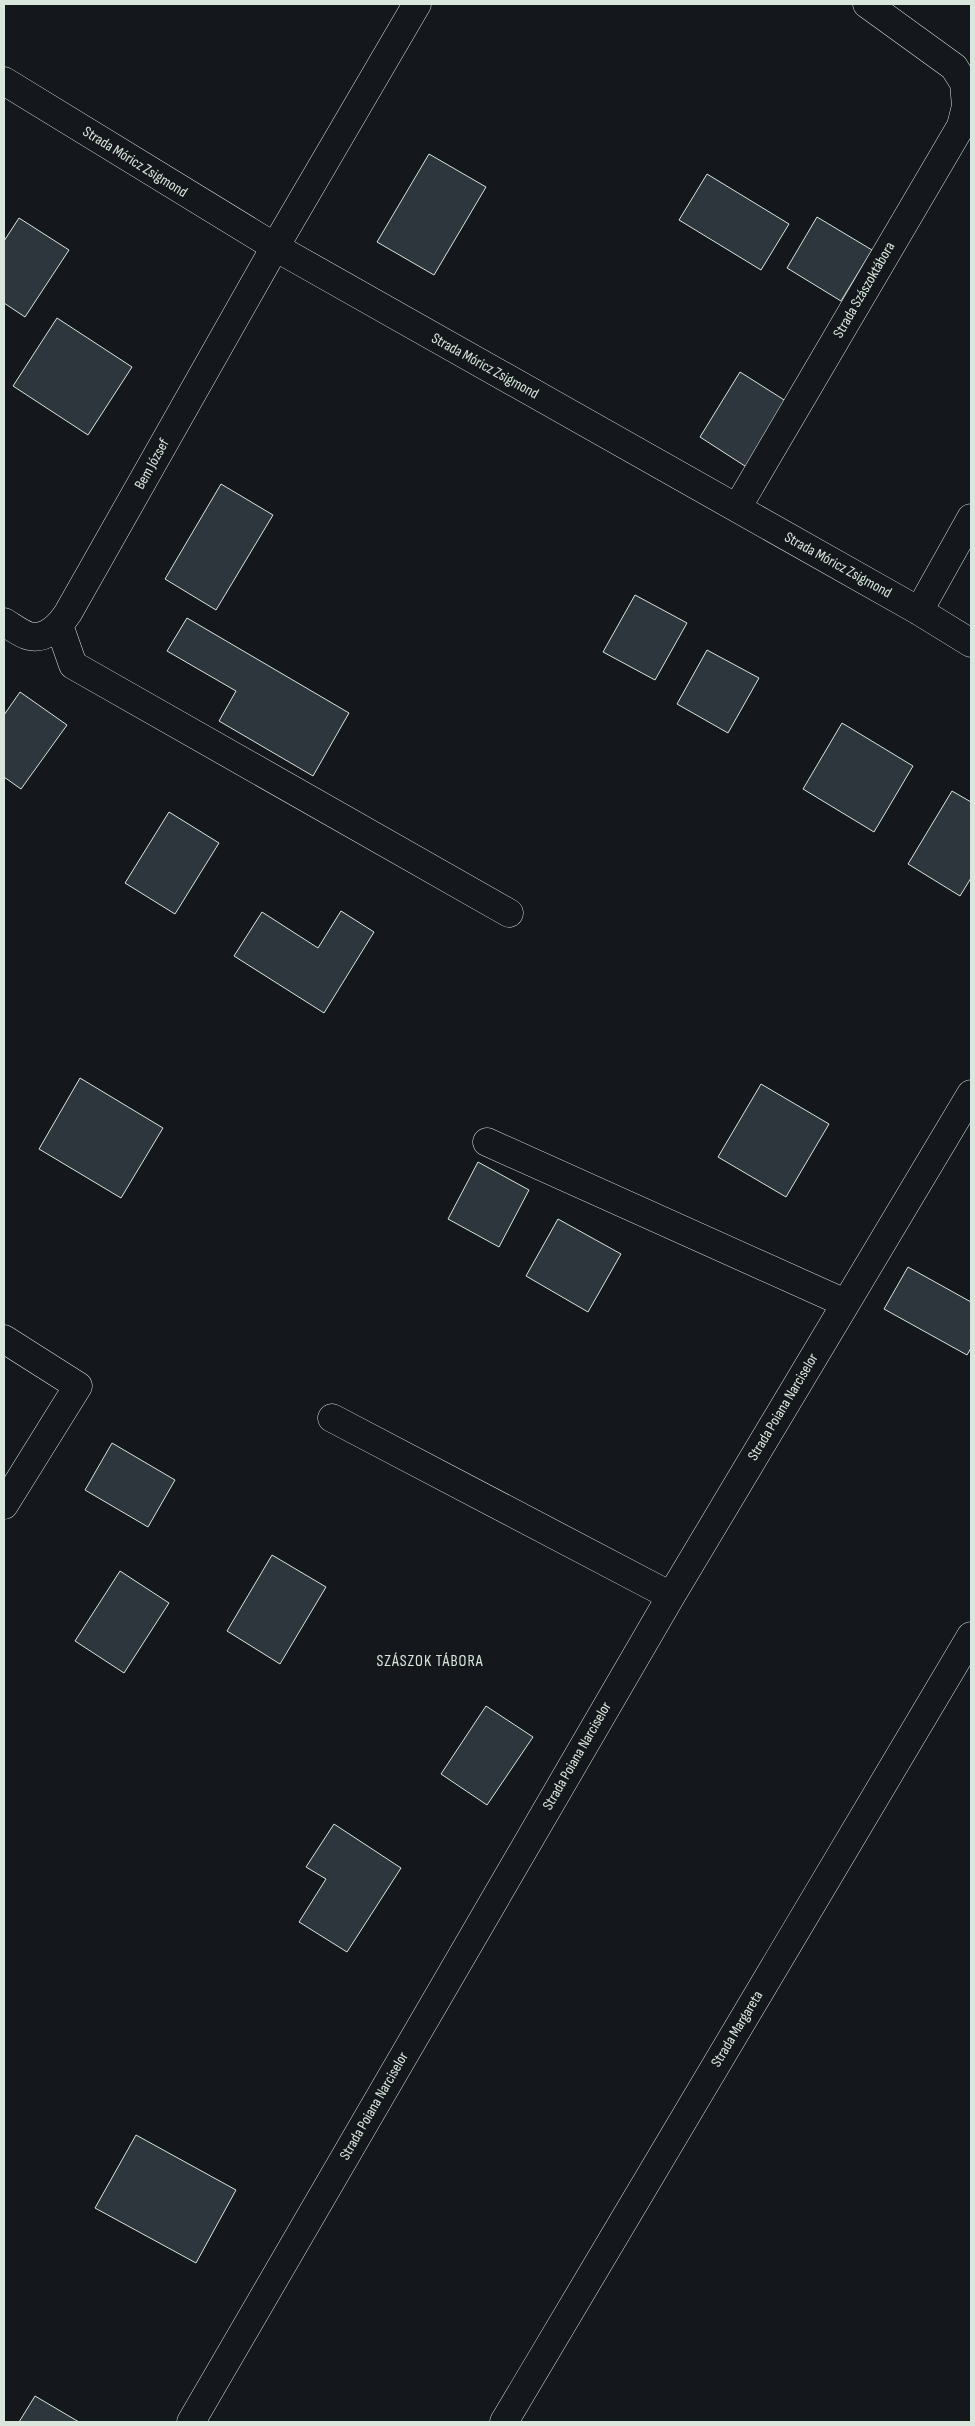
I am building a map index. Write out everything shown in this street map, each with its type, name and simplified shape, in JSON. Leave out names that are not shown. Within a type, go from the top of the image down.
[{"type":"street","name":"Bem József","points":[[59,625],[275,247],[417,4]]},
{"type":"street","name":"Strada Szászoktábora","points":[[736,508],[961,126],[966,106],[963,72],[867,4]]},
{"type":"street","name":"Strada Móricz Zsigmond","points":[[4,81],[275,247],[919,611],[971,643]]},
{"type":"street","points":[[919,611],[971,518]]},
{"type":"street","points":[[4,622],[29,636],[44,635],[59,625],[73,665],[509,913]]},
{"type":"street","name":"Strada Poiana Narciselor","points":[[191,2422],[670,1596],[971,1094]]},
{"type":"street","points":[[487,1142],[845,1303]]},
{"type":"street","points":[[4,1340],[78,1386],[4,1505]]},
{"type":"street","points":[[332,1418],[670,1596]]},
{"type":"street","name":"Strada Margareta","points":[[504,2422],[971,1636]]},
{"type":"building","points":[[429,154],[486,187],[434,275],[377,242]]},
{"type":"building","points":[[707,174],[789,224],[761,270],[679,220]]},
{"type":"building","points":[[817,217],[872,250],[841,301],[787,268]]},
{"type":"building","points":[[19,218],[69,250],[25,317],[4,303],[4,241]]},
{"type":"building","points":[[57,318],[132,367],[88,435],[13,386]]},
{"type":"building","points":[[740,372],[789,403],[748,468],[700,437]]},
{"type":"building","points":[[221,484],[273,515],[216,610],[165,579]]},
{"type":"building","points":[[635,595],[687,623],[655,680],[603,652]]},
{"type":"building","points":[[187,618],[349,713],[313,776],[219,721],[236,691],[167,651]]},
{"type":"building","points":[[707,650],[759,678],[728,733],[677,704]]},
{"type":"building","points":[[20,692],[67,725],[21,789],[4,777],[4,715]]},
{"type":"building","points":[[842,723],[913,766],[874,832],[803,789]]},
{"type":"building","points":[[952,791],[971,802],[971,878],[960,896],[908,864]]},
{"type":"building","points":[[169,812],[219,843],[175,914],[125,883]]},
{"type":"building","points":[[341,911],[374,932],[324,1013],[234,956],[262,912],[318,948]]},
{"type":"building","points":[[80,1078],[163,1128],[121,1198],[39,1149]]},
{"type":"building","points":[[761,1084],[829,1124],[786,1197],[718,1157]]},
{"type":"building","points":[[478,1162],[529,1190],[499,1247],[448,1219]]},
{"type":"building","points":[[558,1219],[621,1254],[588,1312],[526,1276]]},
{"type":"building","points":[[908,1267],[971,1302],[971,1348],[967,1355],[884,1309]]},
{"type":"building","points":[[112,1443],[175,1480],[148,1527],[85,1490]]},
{"type":"building","points":[[272,1555],[326,1587],[280,1664],[227,1631]]},
{"type":"building","points":[[120,1571],[169,1603],[124,1673],[75,1641]]},
{"type":"building","points":[[486,1706],[533,1737],[487,1805],[441,1774]]},
{"type":"building","points":[[334,1824],[401,1868],[347,1952],[299,1922],[326,1879],[306,1867]]},
{"type":"building","points":[[136,2135],[236,2190],[196,2263],[95,2208]]},
{"type":"building","points":[[35,2396],[79,2422],[19,2422]]},
{"type":"district","name":"SZÁSZOK TÁBORA","points":[[430,1661]]}]
